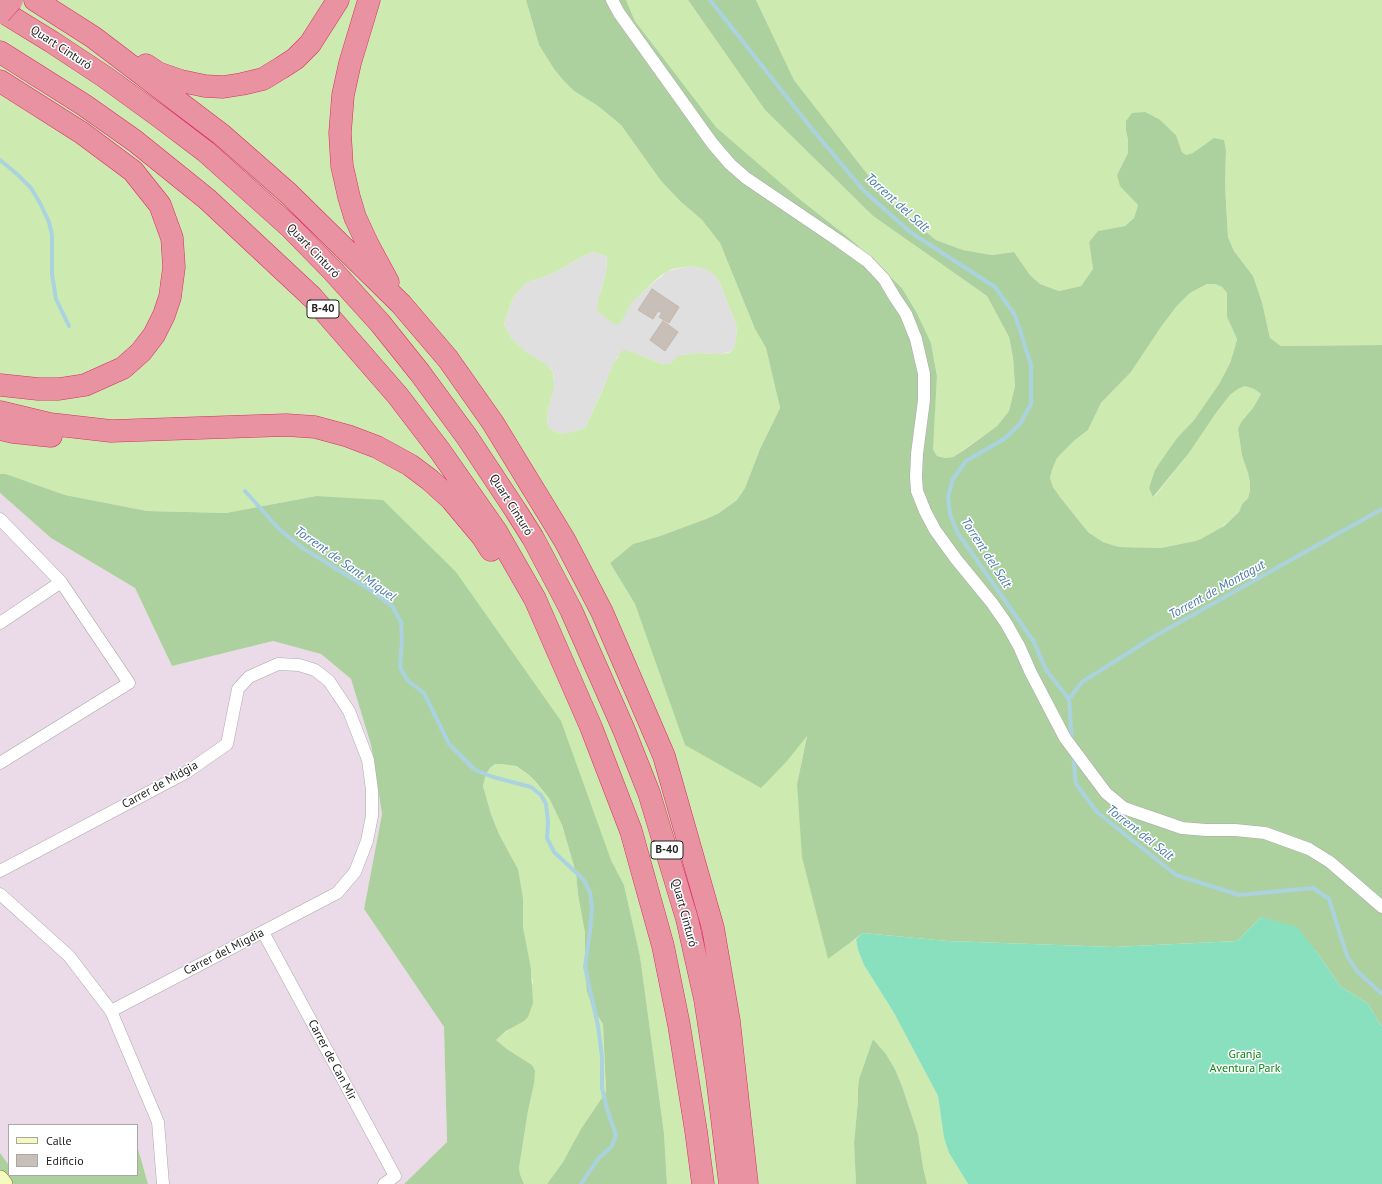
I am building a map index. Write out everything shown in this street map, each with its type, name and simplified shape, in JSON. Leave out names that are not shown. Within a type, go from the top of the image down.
[{"type":"highway","points":[[0,13],[12,0]]},
{"type":"highway","points":[[35,0],[93,37],[222,135],[288,193],[401,304],[448,359],[493,423],[565,541],[602,612],[664,756],[713,928],[729,1021],[747,1184]]},
{"type":"highway","points":[[93,37],[129,55],[158,73],[181,81],[223,87],[242,84],[263,78],[295,59],[310,44],[338,0]]},
{"type":"highway","points":[[369,0],[350,63],[344,95],[340,133],[342,166],[355,217],[368,245],[401,304]]},
{"type":"highway","name":"Quart Cinturó","points":[[0,10],[105,77],[160,117],[205,151],[290,227],[333,271],[380,323],[420,373],[467,437],[516,511],[571,610],[624,730],[651,801],[687,919],[704,999],[717,1077],[730,1184]]},
{"type":"highway","name":"B-40","points":[[0,52],[84,105],[135,141],[207,199],[312,297],[398,396],[445,457],[496,531],[535,599],[556,650],[592,727],[631,831],[663,946],[679,1025],[703,1184]]},
{"type":"highway","points":[[0,81],[82,133],[133,172],[160,205],[172,238],[174,267],[170,297],[164,315],[154,335],[141,352],[123,368],[85,385],[59,389],[38,389],[0,385]]},
{"type":"highway","points":[[0,412],[50,424],[111,430],[286,425],[315,427],[348,436],[377,447],[410,465],[430,480],[451,499],[482,536],[532,617],[556,650]]},
{"type":"highway","points":[[0,429],[43,435],[81,437],[111,430]]},
{"type":"street","points":[[612,0],[619,13],[712,143],[730,164],[746,178],[840,240],[867,261],[884,279],[906,314],[916,339],[924,374],[924,400],[917,454],[916,477],[917,491],[925,511],[935,530],[1006,623],[1019,646],[1030,673],[1064,738],[1106,793],[1124,808],[1182,828],[1265,833],[1309,849],[1330,862],[1382,907]]},
{"type":"street","points":[[0,519],[61,582],[129,683],[0,763]]},
{"type":"street","points":[[0,623],[61,582]]},
{"type":"street","name":"Carrer de Midgia","points":[[0,871],[187,772],[227,744],[238,689],[249,677],[278,664],[299,665],[315,670],[329,681],[335,689],[349,711],[368,760],[372,790],[372,816],[367,841],[354,872],[337,894]]},
{"type":"street","points":[[0,894],[69,956],[111,1010],[158,1122],[164,1184]]},
{"type":"street","name":"Carrer del Migdia","points":[[111,1010],[337,894]]},
{"type":"street","name":"Carrer de Can Mir","points":[[263,932],[395,1176],[384,1184]]},
{"type":"street","points":[[0,1179],[4,1184]]},
{"type":"shaded area","points":[[593,252],[607,257],[606,272],[600,292],[627,310],[638,296],[668,271],[692,266],[708,270],[720,283],[736,324],[736,344],[732,351],[720,354],[696,353],[683,355],[670,364],[662,364],[630,351],[617,357],[586,426],[583,429],[561,434],[550,429],[547,422],[548,409],[552,396],[553,372],[550,368],[525,351],[511,338],[504,324],[515,295],[526,283],[554,273],[583,256]]},
{"type":"shaded area","points":[[0,493],[51,538],[135,588],[172,666],[273,641],[321,654],[351,679],[371,745],[382,814],[364,909],[444,1027],[447,1142],[404,1184],[148,1184],[138,1149],[138,1124],[8,1124],[8,1164],[0,1153]]},
{"type":"green space","points":[[0,0],[526,0],[539,45],[554,69],[574,91],[598,106],[621,125],[661,181],[681,202],[702,220],[720,243],[755,329],[766,348],[780,408],[760,449],[745,488],[737,500],[719,513],[706,519],[633,544],[610,563],[635,604],[788,760],[807,735],[797,784],[829,958],[848,943],[856,939],[858,950],[864,965],[894,1013],[938,1096],[944,1138],[949,1153],[968,1184],[927,1184],[918,1134],[902,1086],[895,1069],[886,1054],[873,1039],[859,1079],[854,1143],[856,1184],[667,1184],[664,1133],[640,956],[624,885],[611,860],[316,496],[226,513],[147,511],[65,495],[6,474],[0,474]],"holes":[[[593,252],[607,257],[606,272],[598,300],[597,311],[614,324],[621,322],[632,302],[660,276],[672,269],[692,266],[708,270],[720,283],[736,324],[736,340],[734,348],[728,353],[696,353],[683,355],[678,356],[670,364],[662,364],[630,351],[623,350],[613,364],[586,426],[583,429],[561,434],[550,429],[547,422],[548,409],[554,386],[553,372],[547,365],[525,351],[511,338],[504,324],[515,295],[526,283],[554,273],[583,256]]]},
{"type":"green space","points":[[526,0],[626,0],[635,21],[716,127],[797,197],[854,242],[902,288],[917,313],[931,343],[937,376],[933,449],[937,456],[945,458],[953,457],[997,426],[1009,411],[1015,386],[1013,358],[1009,337],[987,296],[873,216],[765,110],[688,0],[756,0],[794,80],[886,198],[936,240],[963,250],[992,255],[1014,252],[1030,275],[1040,284],[1059,291],[1081,286],[1093,269],[1089,242],[1098,231],[1125,226],[1134,218],[1138,205],[1120,186],[1117,175],[1128,153],[1126,121],[1132,113],[1145,112],[1159,119],[1176,135],[1182,152],[1186,155],[1193,153],[1214,138],[1224,140],[1226,151],[1225,184],[1228,237],[1234,251],[1253,276],[1262,302],[1270,338],[1281,346],[1382,345],[1382,1027],[1368,1004],[1340,986],[1316,951],[1261,917],[1237,941],[1114,947],[947,941],[863,933],[828,959],[802,857],[797,784],[807,736],[788,760],[761,788],[685,745],[635,604],[610,563],[633,544],[706,519],[719,513],[737,500],[745,488],[760,449],[780,408],[766,348],[755,329],[720,243],[702,220],[681,202],[661,181],[621,125],[598,106],[574,91],[554,69],[539,45]],"holes":[[[1207,284],[1215,284],[1222,287],[1227,293],[1227,317],[1237,339],[1230,363],[1219,384],[1194,420],[1177,438],[1155,470],[1149,488],[1153,497],[1189,453],[1230,395],[1245,386],[1254,389],[1261,394],[1253,408],[1241,422],[1238,429],[1242,456],[1250,483],[1248,498],[1242,504],[1239,512],[1224,526],[1195,541],[1161,548],[1119,547],[1103,542],[1088,532],[1053,487],[1050,478],[1057,458],[1075,440],[1088,430],[1101,403],[1131,372],[1176,307],[1190,293]]]},
{"type":"green space","points":[[626,0],[688,0],[765,110],[873,216],[987,296],[1009,337],[1013,358],[1015,386],[1009,411],[997,426],[953,457],[945,458],[937,456],[933,449],[933,441],[937,376],[931,343],[917,313],[902,288],[854,242],[797,197],[716,127],[635,21]]},
{"type":"green space","points":[[756,0],[1382,0],[1382,345],[1281,346],[1270,338],[1262,302],[1253,276],[1234,251],[1228,237],[1225,184],[1226,151],[1193,153],[1186,155],[1182,152],[1176,135],[1156,117],[1126,131],[1128,153],[1117,175],[1138,205],[1134,218],[1125,226],[1098,231],[1089,242],[1093,269],[1081,286],[1059,291],[1040,284],[1030,275],[1014,252],[992,255],[963,250],[936,240],[886,198],[794,80]]},
{"type":"green space","points":[[1207,284],[1215,284],[1222,287],[1227,293],[1227,317],[1237,339],[1235,347],[1230,363],[1219,384],[1194,420],[1177,438],[1149,488],[1154,497],[1189,453],[1230,395],[1245,386],[1254,389],[1261,394],[1253,408],[1241,422],[1238,429],[1242,456],[1250,483],[1248,498],[1242,504],[1239,512],[1217,531],[1202,539],[1161,548],[1119,547],[1103,542],[1088,532],[1060,497],[1053,487],[1050,478],[1052,470],[1057,458],[1075,440],[1088,430],[1101,403],[1131,372],[1176,307],[1190,293]]},
{"type":"green space","points":[[0,474],[6,474],[65,495],[147,511],[226,513],[316,496],[383,500],[456,572],[561,721],[611,860],[624,885],[640,956],[664,1133],[667,1184],[547,1184],[563,1162],[581,1129],[606,1092],[603,1024],[593,1009],[587,991],[585,972],[585,933],[578,895],[576,873],[562,825],[549,798],[529,775],[516,766],[495,764],[486,774],[483,786],[491,814],[499,834],[518,869],[523,899],[523,927],[531,969],[533,1003],[528,1017],[524,1021],[506,1031],[496,1040],[532,1065],[535,1071],[519,1168],[524,1184],[404,1184],[447,1142],[444,1027],[364,909],[382,814],[371,745],[351,679],[321,654],[273,641],[172,666],[135,588],[51,538],[0,493]]},
{"type":"green space","points":[[495,764],[509,764],[529,775],[549,798],[562,825],[576,873],[578,895],[585,933],[585,972],[593,1009],[603,1024],[606,1092],[563,1162],[547,1184],[524,1184],[519,1168],[534,1084],[532,1065],[496,1040],[512,1027],[533,982],[523,927],[518,869],[499,834],[491,814],[483,786],[486,774]]},
{"type":"green space","name":"Granja Aventura Park","points":[[1261,917],[1297,927],[1316,951],[1340,986],[1368,1004],[1382,1027],[1382,1184],[968,1184],[949,1153],[944,1138],[938,1096],[894,1013],[864,965],[858,950],[856,939],[863,933],[947,941],[1114,947],[1237,941]]},
{"type":"green space","points":[[873,1039],[886,1054],[895,1069],[902,1086],[918,1134],[927,1184],[856,1184],[854,1143],[859,1079]]},
{"type":"green space","points":[[138,1149],[148,1184],[0,1184],[0,1153],[8,1164],[8,1176],[138,1176]]},
{"type":"building","points":[[652,289],[679,307],[669,323],[659,317],[662,313],[658,311],[653,319],[638,310]]},
{"type":"building","points":[[663,321],[678,332],[665,351],[650,340]]},
{"type":"waterway","name":"Torrent del Salt","points":[[710,0],[812,129],[864,191],[910,232],[995,287],[1015,315],[1031,365],[1031,404],[1020,424],[1004,439],[966,461],[953,479],[948,497],[950,514],[957,532],[1034,642],[1046,670],[1069,699],[1072,742]]},
{"type":"waterway","name":"Torrent de Sant Miquel","points":[[0,160],[31,188],[49,222],[52,235],[52,274],[56,299],[69,326]]},
{"type":"waterway","name":"Torrent de Sant Miquel","points":[[245,491],[279,529],[301,547],[366,587],[392,606],[401,622],[402,640],[400,667],[408,681],[424,693],[449,744],[475,770],[493,777],[531,787],[541,795],[546,804],[548,822],[547,838],[554,852],[583,879],[590,892],[592,907],[585,967],[598,1026],[602,1057],[602,1088],[607,1109],[616,1135],[612,1146],[598,1159],[581,1184]]},
{"type":"waterway","name":"Torrent de Montagut","points":[[1069,699],[1082,682],[1155,636],[1382,509]]},
{"type":"waterway","name":"Torrent del Salt","points":[[1073,755],[1076,784],[1097,812],[1176,875],[1239,895],[1313,888],[1329,899],[1347,956],[1357,971],[1382,994]]}]
